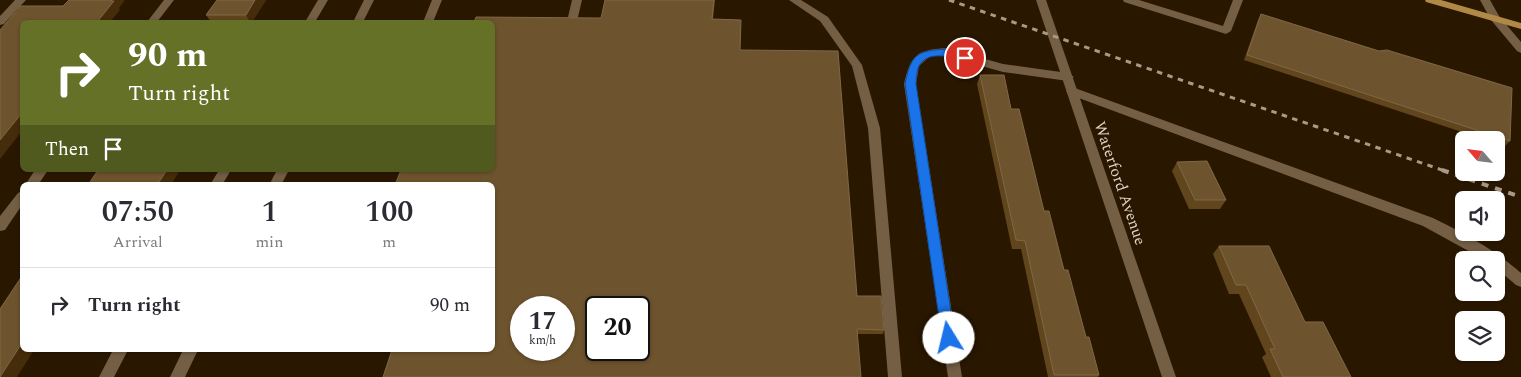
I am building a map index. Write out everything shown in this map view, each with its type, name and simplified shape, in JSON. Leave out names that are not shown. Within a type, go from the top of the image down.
[{"type":"main road","points":[[1430,0],[1521,26]]},
{"type":"street","points":[[0,22],[21,0]]},
{"type":"street","points":[[154,20],[169,0]]},
{"type":"street","points":[[311,20],[323,0]]},
{"type":"street","points":[[359,20],[369,0]]},
{"type":"street","points":[[429,20],[437,0]]},
{"type":"street","points":[[573,17],[577,0]]},
{"type":"street","points":[[794,0],[824,19],[857,65],[862,83],[874,128],[895,377]]},
{"type":"street","name":"Waterford Avenue","points":[[1041,0],[1169,377]]},
{"type":"street","points":[[1128,0],[1226,31],[1238,0]]},
{"type":"street","points":[[1485,0],[1495,18],[1521,49]]},
{"type":"street","points":[[955,377],[910,84],[914,65],[927,53],[946,52],[1003,68],[1068,77]]},
{"type":"street","points":[[1072,91],[1428,222],[1472,243],[1502,264],[1521,281]]},
{"type":"street","points":[[32,182],[40,172]]},
{"type":"street","points":[[0,226],[20,199]]},
{"type":"street","points":[[106,377],[120,352]]},
{"type":"street","points":[[177,377],[190,352]]},
{"type":"building","points":[[69,0],[114,1],[99,20],[20,20],[20,115],[0,140],[0,30],[21,6],[63,6]]},
{"type":"building","points":[[217,0],[255,0],[246,15],[206,15]]},
{"type":"building","points":[[605,0],[714,0],[712,19],[741,20],[740,50],[838,51],[857,296],[881,296],[884,330],[857,329],[861,377],[383,377],[391,352],[495,352],[495,182],[396,182],[400,172],[495,172],[495,20],[475,20],[476,17],[601,18]]},
{"type":"building","points":[[1261,14],[1379,51],[1387,50],[1512,88],[1510,141],[1505,139],[1505,131],[1479,131],[1247,55]]},
{"type":"building","points":[[980,75],[1004,75],[1011,109],[1019,109],[1044,211],[1049,211],[1064,270],[1068,270],[1086,337],[1089,337],[1099,375],[1054,375],[1025,241],[1016,240]]},
{"type":"building","points":[[1207,161],[1226,200],[1195,200],[1177,162]]},
{"type":"building","points":[[97,172],[166,172],[159,182],[90,182]]},
{"type":"building","points":[[1219,246],[1269,246],[1305,322],[1323,322],[1351,377],[1283,377],[1270,349],[1275,349],[1246,285],[1236,285]]},
{"type":"building","points":[[20,279],[20,346],[0,377],[0,309]]},
{"type":"railway","points":[[949,0],[1445,171]]},
{"type":"railway","points":[[1442,170],[1521,197]]},
{"type":"route","points":[[949,338],[910,84],[914,65],[927,53],[946,52],[965,58]]}]
